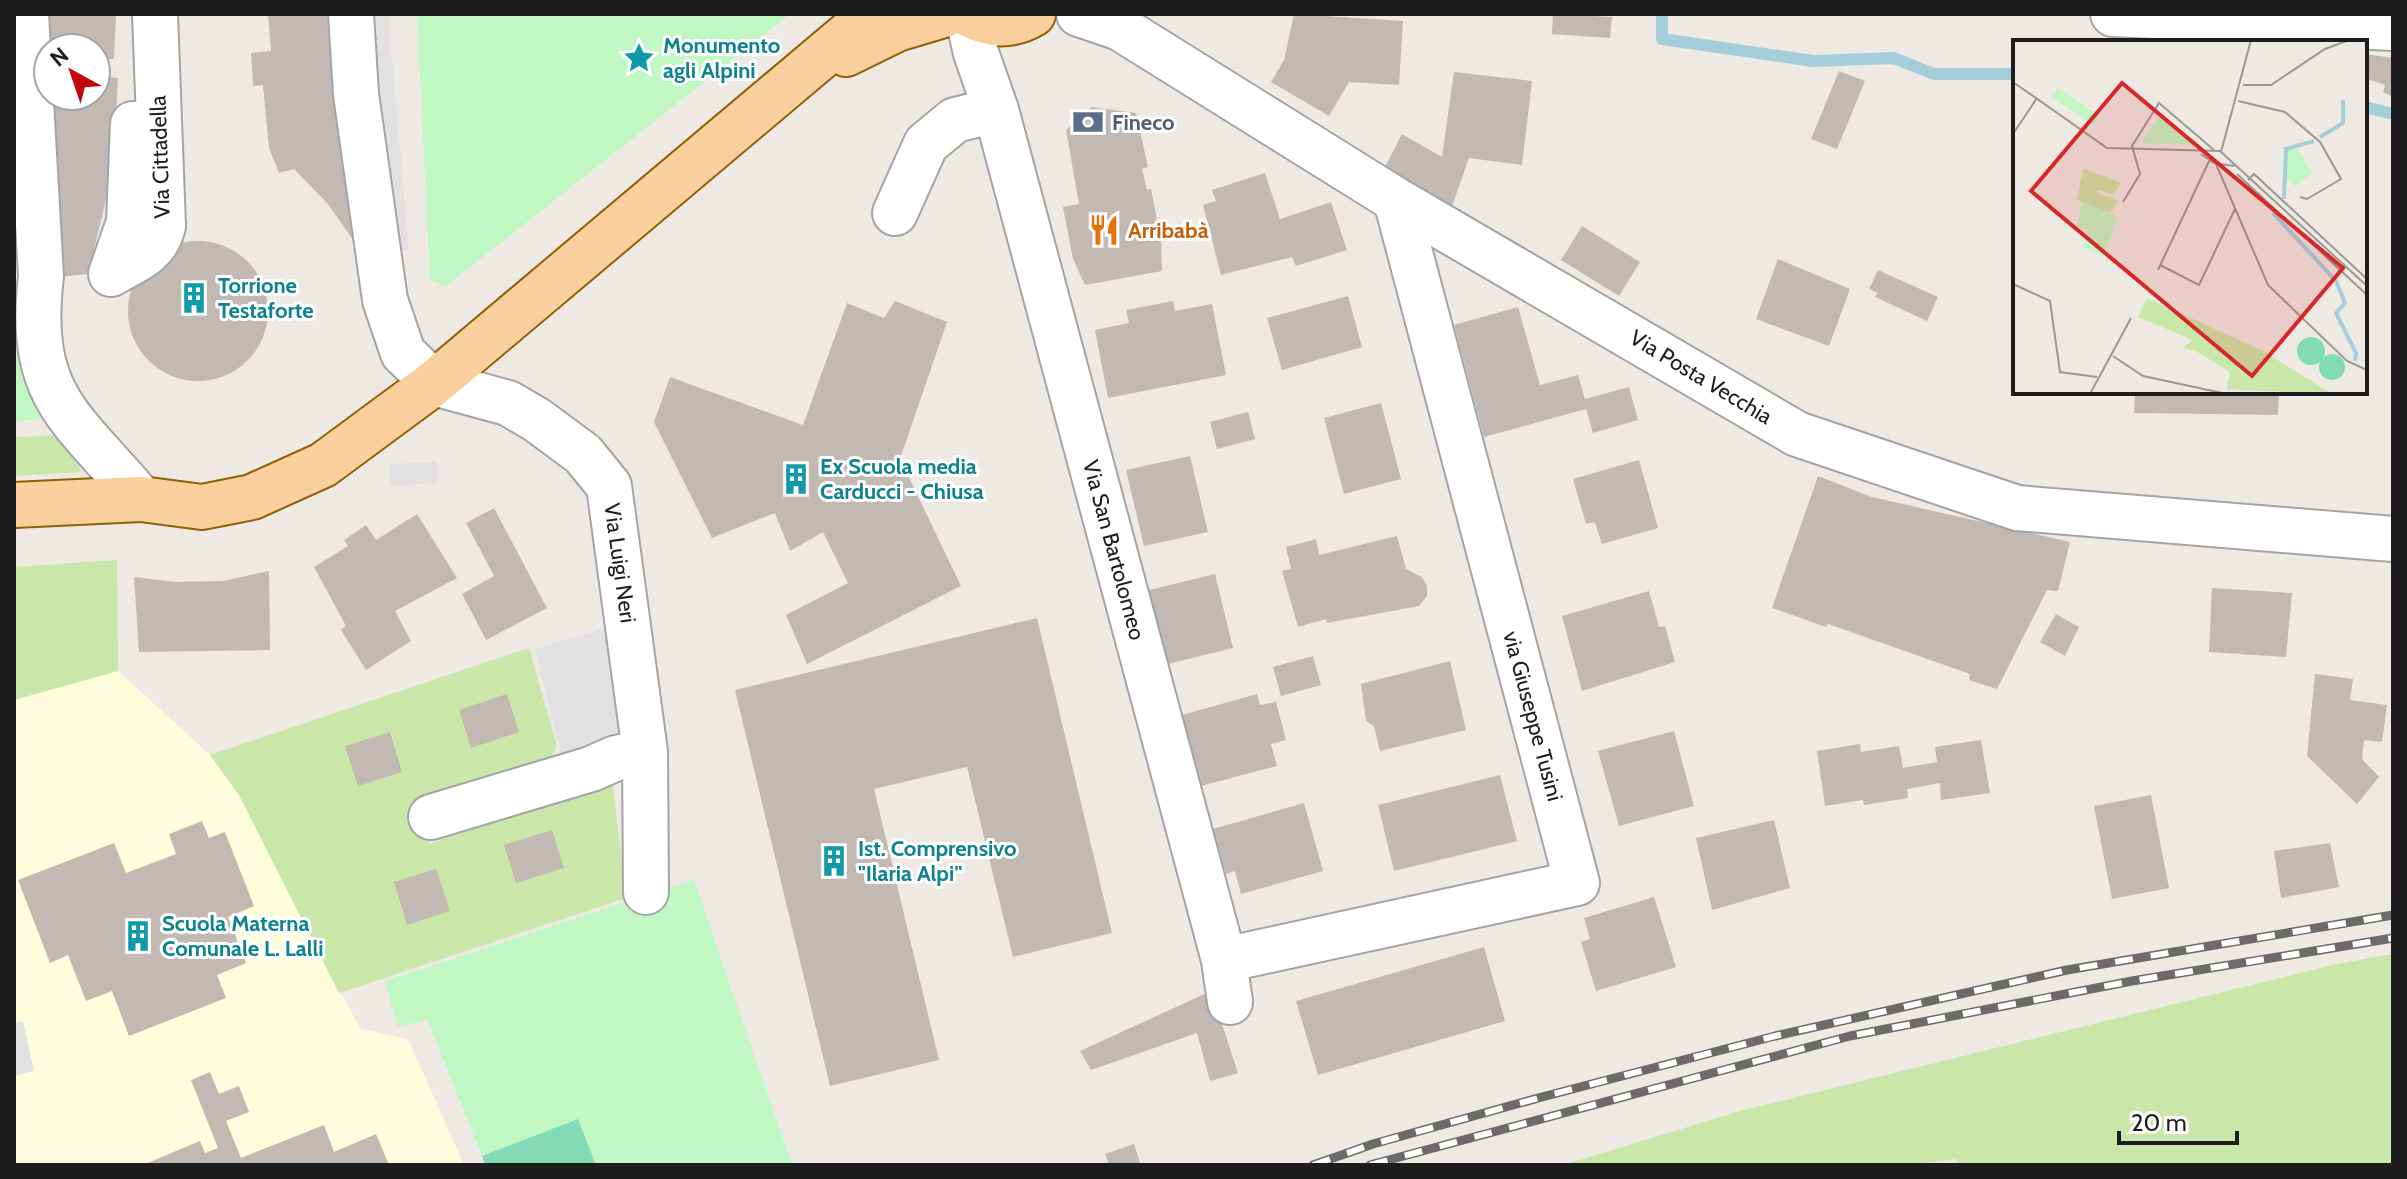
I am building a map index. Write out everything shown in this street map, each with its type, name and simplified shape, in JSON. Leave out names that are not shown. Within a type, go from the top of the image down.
[{"type":"main road","points":[[14,505],[141,499],[202,507],[252,497],[323,465],[434,383],[872,14]]},
{"type":"main road","points":[[800,76],[897,29],[947,14]]},
{"type":"main road","points":[[968,14],[995,24],[1029,16]]},
{"type":"street","points":[[26,14],[24,161],[41,276],[26,304],[45,371],[60,407],[141,499]]},
{"type":"street","name":"Via Cittadella","points":[[137,14],[129,222],[126,240],[111,274],[148,254],[157,245],[163,226],[155,14]]},
{"type":"street","name":"Via Luigi Neri","points":[[351,14],[356,94],[385,300],[403,353],[434,383],[508,403],[583,454],[609,486],[645,752],[646,892]]},
{"type":"street","points":[[968,14],[976,53],[995,105]]},
{"type":"street","points":[[2113,14],[2393,28]]},
{"type":"street","points":[[995,105],[995,49],[1029,16]]},
{"type":"street","name":"Via Posta Vecchia","points":[[1098,16],[1396,200],[1797,434],[2017,508],[2393,539]]},
{"type":"street","points":[[895,213],[926,144],[955,120],[995,105]]},
{"type":"street","name":"Via San Bartolomeo","points":[[995,105],[1227,981]]},
{"type":"street","name":"via Giuseppe Tusini","points":[[1227,981],[1577,883],[1396,200]]},
{"type":"street","points":[[431,817],[591,769],[616,758],[645,752]]},
{"type":"shaded area","points":[[369,14],[388,14],[409,250],[390,252]]},
{"type":"shaded area","points":[[437,462],[438,483],[390,486],[389,464]]},
{"type":"shaded area","points":[[613,626],[623,748],[564,765],[535,649]]},
{"type":"shaded area","points":[[118,671],[210,755],[239,795],[360,1029],[408,1039],[464,1165],[14,1165],[14,700]]},
{"type":"shaded area","points":[[23,1021],[34,1071],[14,1076],[14,1023]]},
{"type":"green space","points":[[417,14],[790,14],[446,286],[430,280]]},
{"type":"green space","points":[[24,327],[46,418],[14,422],[14,328]]},
{"type":"green space","points":[[59,435],[82,472],[14,476],[14,437]]},
{"type":"green space","points":[[117,560],[118,671],[14,700],[14,567]]},
{"type":"green space","points":[[529,648],[557,746],[548,764],[413,806],[430,844],[611,771],[626,898],[339,993],[239,795],[210,755]]},
{"type":"green space","points":[[694,880],[792,1165],[596,1165],[578,1119],[482,1156],[427,1019],[398,1027],[385,981]]},
{"type":"green space","points":[[2393,954],[2393,1165],[1958,1165],[1956,1159],[1910,1165],[1563,1165],[1740,1111],[2341,963]]},
{"type":"green space","points":[[578,1119],[596,1165],[485,1165],[482,1156]]},
{"type":"building","points":[[34,14],[116,14],[114,59],[112,32],[35,32]]},
{"type":"building","points":[[268,14],[327,14],[331,63],[362,253],[328,204],[294,169],[279,173],[269,148],[263,85],[253,86],[251,53],[271,51]]},
{"type":"building","points":[[1294,14],[1403,21],[1399,85],[1349,82],[1329,116],[1271,82],[1284,60]]},
{"type":"building","points":[[1553,14],[1612,17],[1610,38],[1552,34]]},
{"type":"building","points":[[2367,54],[2393,58],[2393,97],[2383,92],[2385,85],[2367,79]]},
{"type":"building","points":[[1839,71],[1865,81],[1837,149],[1811,139]]},
{"type":"building","points":[[1454,72],[1532,81],[1522,165],[1469,158],[1451,209],[1385,167],[1402,134],[1442,157]]},
{"type":"building","points":[[112,77],[118,78],[113,171],[88,274],[49,278],[40,112],[112,112]]},
{"type":"building","points":[[1092,107],[1136,113],[1148,167],[1142,169],[1147,190],[1151,189],[1161,240],[1162,271],[1085,285],[1073,259],[1063,207],[1079,204],[1066,130]]},
{"type":"building","points":[[1265,173],[1280,219],[1331,202],[1347,250],[1296,266],[1292,257],[1221,275],[1203,205],[1216,201],[1212,190]]},
{"type":"building","points":[[1582,226],[1640,262],[1619,296],[1561,260]]},
{"type":"building","points":[[198,241],[225,246],[247,262],[263,284],[268,311],[263,338],[247,360],[225,376],[198,381],[171,376],[149,360],[133,338],[128,311],[133,284],[149,262],[171,246]]},
{"type":"building","points":[[1778,259],[1850,289],[1829,346],[1756,319]]},
{"type":"building","points":[[1878,270],[1938,297],[1927,321],[1875,297],[1878,293],[1869,289]]},
{"type":"building","points":[[1348,296],[1362,347],[1282,370],[1267,318]]},
{"type":"building","name":"Ex Scuola media Carducci - Chiusa","points":[[895,301],[947,322],[900,459],[961,586],[807,664],[786,615],[848,583],[823,532],[790,551],[775,513],[712,538],[654,422],[670,377],[803,425],[847,303],[884,318]]},
{"type":"building","points":[[1173,301],[1175,311],[1212,304],[1226,375],[1108,398],[1095,330],[1129,323],[1126,310]]},
{"type":"building","points":[[1518,307],[1540,385],[1578,375],[1585,399],[1629,387],[1638,420],[1593,433],[1586,409],[1484,437],[1454,325]]},
{"type":"building","points":[[2135,394],[2279,394],[2278,415],[2134,413]]},
{"type":"building","points":[[1381,403],[1401,479],[1344,494],[1324,418]]},
{"type":"building","points":[[1248,412],[1255,439],[1217,449],[1210,422]]},
{"type":"building","points":[[1190,456],[1208,532],[1144,546],[1126,470]]},
{"type":"building","points":[[1639,460],[1658,528],[1602,544],[1595,522],[1586,524],[1573,479]]},
{"type":"building","points":[[1818,476],[1872,497],[2070,542],[2058,591],[2047,590],[1997,689],[1969,680],[1970,674],[1828,624],[1826,627],[1772,608]]},
{"type":"building","points":[[494,508],[547,608],[486,640],[462,594],[494,576],[466,523]]},
{"type":"building","points":[[417,514],[457,578],[395,611],[411,641],[366,670],[341,630],[346,626],[314,567],[348,546],[344,540],[366,525],[376,540]]},
{"type":"building","points":[[1397,536],[1406,569],[1422,577],[1427,586],[1427,596],[1419,606],[1327,623],[1326,619],[1298,627],[1282,571],[1291,569],[1286,547],[1316,539],[1319,555]]},
{"type":"building","points":[[269,571],[270,650],[139,652],[134,577],[175,582],[223,581]]},
{"type":"building","points":[[1215,574],[1233,648],[1168,664],[1149,590]]},
{"type":"building","points":[[2212,588],[2292,593],[2286,657],[2209,652]]},
{"type":"building","points":[[1649,591],[1659,627],[1665,626],[1675,662],[1582,691],[1562,616]]},
{"type":"building","points":[[2056,614],[2079,627],[2065,656],[2040,642]]},
{"type":"building","name":"Ist. Comprensivo \"Ilaria Alpi\"","points":[[1037,618],[1112,933],[1013,957],[967,767],[874,789],[939,1060],[830,1086],[735,690]]},
{"type":"building","points":[[1313,656],[1321,685],[1281,696],[1273,667]]},
{"type":"building","points":[[1450,661],[1466,730],[1380,751],[1374,726],[1366,721],[1361,684]]},
{"type":"building","points":[[2315,674],[2353,679],[2350,700],[2387,705],[2382,742],[2364,740],[2362,759],[2379,777],[2357,804],[2307,756]]},
{"type":"building","points":[[507,694],[519,732],[471,748],[459,710]]},
{"type":"building","points":[[1257,694],[1260,705],[1276,702],[1286,740],[1271,744],[1277,766],[1201,786],[1182,715]]},
{"type":"building","points":[[1674,731],[1694,806],[1619,826],[1598,751]]},
{"type":"building","points":[[390,732],[402,772],[358,786],[345,746]]},
{"type":"building","points":[[1981,740],[1990,793],[1941,800],[1940,783],[1907,789],[1908,798],[1864,805],[1863,800],[1825,806],[1817,751],[1860,744],[1861,752],[1899,746],[1903,768],[1937,762],[1935,747]]},
{"type":"building","points":[[1500,775],[1517,841],[1394,871],[1378,805]]},
{"type":"building","points":[[2151,795],[2169,888],[2112,899],[2094,806]]},
{"type":"building","points":[[1304,803],[1323,871],[1241,894],[1235,871],[1226,874],[1213,829]]},
{"type":"building","points":[[1774,820],[1790,888],[1712,910],[1696,838]]},
{"type":"building","name":"Scuola Materna Comunale L. Lalli","points":[[202,821],[209,838],[225,832],[254,906],[228,917],[246,963],[217,975],[226,998],[129,1036],[112,991],[86,1001],[68,955],[50,963],[18,880],[114,843],[126,873],[176,854],[169,834]]},
{"type":"building","points":[[552,830],[564,868],[516,883],[504,845]]},
{"type":"building","points":[[2330,843],[2339,887],[2281,898],[2274,851]]},
{"type":"building","points":[[436,869],[450,911],[407,925],[394,882]]},
{"type":"building","points":[[1654,897],[1676,967],[1596,991],[1581,942],[1590,939],[1584,918]]},
{"type":"building","points":[[1484,947],[1505,1021],[1318,1075],[1296,1001]]},
{"type":"building","points":[[1211,991],[1238,1073],[1210,1081],[1197,1033],[1091,1070],[1080,1051]]},
{"type":"building","points":[[210,1072],[219,1094],[239,1086],[249,1112],[226,1121],[241,1158],[324,1125],[334,1152],[376,1134],[389,1165],[143,1165],[200,1141],[205,1153],[218,1148],[191,1080]]},
{"type":"building","points":[[1134,1144],[1140,1163],[1109,1165],[1105,1154]]},
{"type":"waterway","points":[[1662,14],[1662,39],[1813,61],[1894,58],[1934,74],[2013,74]]},
{"type":"waterway","points":[[2367,108],[2393,114]]},
{"type":"railway","points":[[1313,1165],[1373,1144],[1775,1036],[2067,970],[2393,915]]},
{"type":"railway","points":[[1370,1165],[1850,1036],[2132,981],[2393,938]]},
{"type":"place","name":"Monumento agli Alpini","points":[[639,58]]},
{"type":"place","name":"Fineco","points":[[1088,122]]},
{"type":"place","name":"Arribabà","points":[[1104,230]]},
{"type":"place","name":"Torrione Testaforte","points":[[194,298]]},
{"type":"place","name":"Ex Scuola media Carducci - Chiusa","points":[[796,479]]},
{"type":"place","name":"Ist. Comprensivo \"Ilaria Alpi\"","points":[[834,861]]},
{"type":"place","name":"Scuola Materna Comunale L. Lalli","points":[[138,936]]}]
